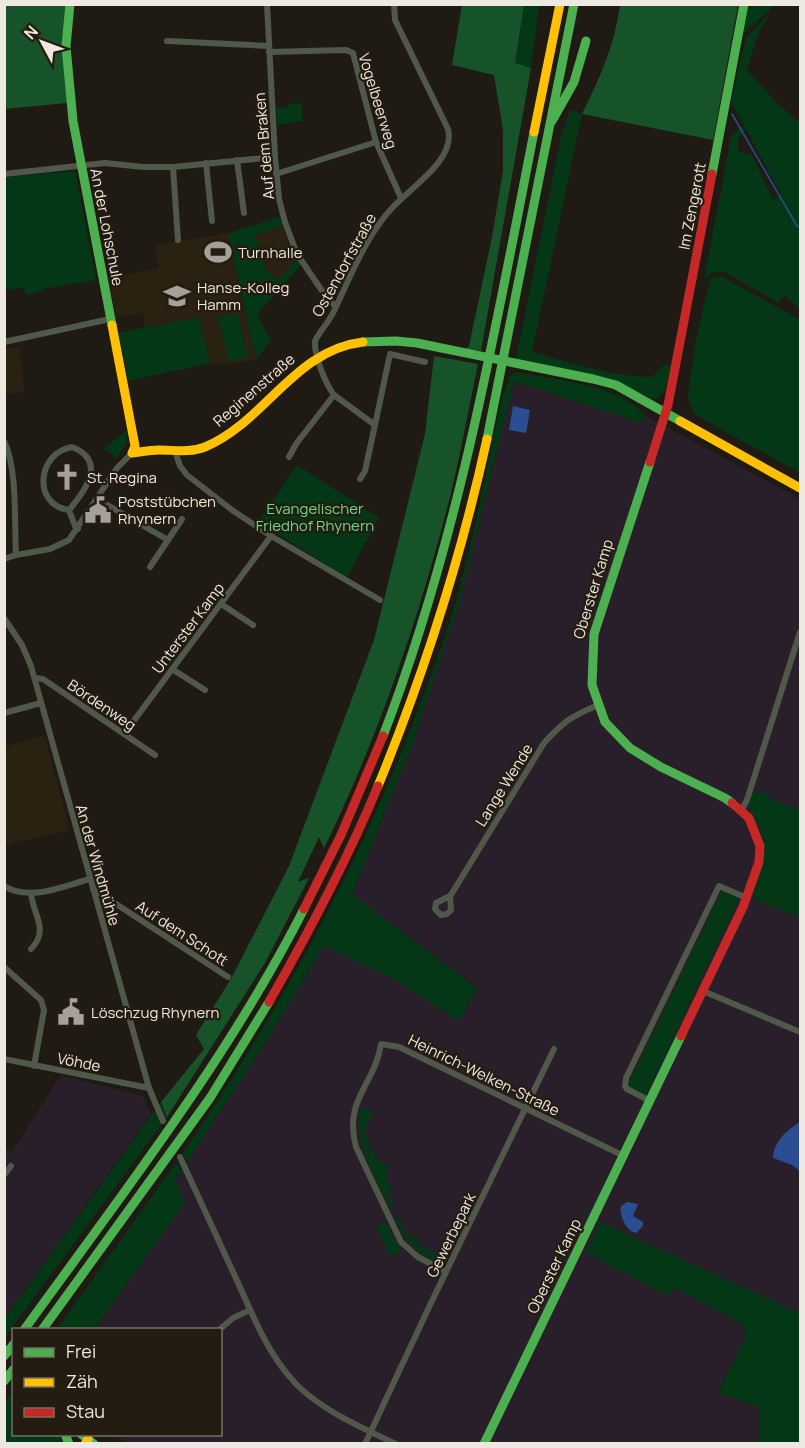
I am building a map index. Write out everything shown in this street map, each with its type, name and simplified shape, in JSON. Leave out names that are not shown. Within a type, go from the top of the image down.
[{"type":"main road","name":"An der Lohschule","points":[[70,4],[66,63],[72,113],[135,446],[132,453]]},
{"type":"main road","points":[[43,1328],[210,1098],[282,980],[313,924],[366,815],[424,666],[473,503],[497,397],[574,4]]},
{"type":"main road","name":"Im Zengerott","points":[[666,412],[744,4]]},
{"type":"main road","points":[[25,1328],[169,1132],[239,1025],[272,969],[324,871],[380,746],[410,665],[450,531],[482,390],[558,7]]},
{"type":"main road","points":[[550,124],[568,99],[578,74],[586,41]]},
{"type":"main road","name":"Reginenstraße","points":[[132,453],[198,449],[220,439],[252,415],[297,370],[318,356],[346,345],[382,340],[404,342],[594,379],[616,386],[801,488]]},
{"type":"main road","name":"Oberster Kamp","points":[[484,1443],[703,991],[747,898],[757,869],[760,848],[756,830],[741,811],[724,798],[648,760],[627,746],[611,731],[596,705],[589,673],[589,656],[594,634],[666,412]]},
{"type":"street","name":"Auf dem Braken","points":[[267,4],[276,174],[285,222],[297,254],[329,301],[336,306]]},
{"type":"street","name":"Ostendorfstraße","points":[[318,356],[315,340],[336,306],[378,225],[401,198],[440,162],[446,153],[450,135],[395,20],[394,4]]},
{"type":"street","name":"Vogelbeerweg","points":[[167,41],[269,49],[351,51],[376,142],[401,198]]},
{"type":"street","points":[[276,174],[376,142]]},
{"type":"street","points":[[4,174],[105,163],[143,168],[173,167],[275,157]]},
{"type":"street","points":[[237,160],[244,213]]},
{"type":"street","points":[[206,163],[213,221]]},
{"type":"street","points":[[173,167],[178,240]]},
{"type":"street","points":[[4,342],[110,319]]},
{"type":"street","points":[[360,478],[365,471],[390,354],[425,362]]},
{"type":"street","points":[[318,356],[326,383],[334,394],[375,424]]},
{"type":"street","points":[[290,457],[296,444],[334,394]]},
{"type":"street","points":[[4,441],[9,452],[12,473],[16,555]]},
{"type":"street","points":[[72,447],[83,451],[89,457],[91,473],[76,502],[69,510],[51,501],[45,489],[43,472],[56,453],[63,448],[72,447]]},
{"type":"street","points":[[175,451],[180,466],[187,475],[232,510],[271,536],[380,600]]},
{"type":"street","points":[[4,559],[58,546],[69,540],[119,465],[132,453]]},
{"type":"street","points":[[97,499],[168,540]]},
{"type":"street","points":[[69,510],[78,529]]},
{"type":"street","points":[[150,567],[182,519]]},
{"type":"street","name":"Unterster Kamp","points":[[124,734],[271,536]]},
{"type":"street","points":[[221,604],[253,625]]},
{"type":"street","name":"An der Windmühle","points":[[4,618],[22,645],[35,678],[149,1088],[164,1121]]},
{"type":"street","points":[[741,811],[747,800],[801,632]]},
{"type":"street","points":[[172,669],[205,690]]},
{"type":"street","name":"Bördenweg","points":[[35,678],[43,679],[155,755]]},
{"type":"street","points":[[4,714],[41,703]]},
{"type":"street","name":"Lange Wende","points":[[450,896],[544,743],[561,724],[596,705]]},
{"type":"street","points":[[7,887],[31,893],[90,879]]},
{"type":"street","points":[[650,1101],[627,1089],[626,1078],[719,886],[747,898]]},
{"type":"street","name":"Auf dem Schott","points":[[92,888],[228,977]]},
{"type":"street","points":[[31,893],[41,933],[38,942],[31,949]]},
{"type":"street","points":[[4,967],[41,1000],[44,1010],[34,1066]]},
{"type":"street","points":[[703,991],[801,1032]]},
{"type":"street","name":"Heinrich-Welken-Straße","points":[[446,1272],[418,1257],[401,1242],[356,1147],[352,1132],[352,1117],[356,1103],[379,1058],[381,1044],[399,1047],[624,1156]]},
{"type":"street","name":"Gewerbepark","points":[[365,1443],[554,1048]]},
{"type":"street","name":"Vöhde","points":[[4,1059],[149,1088]]},
{"type":"street","points":[[180,1157],[250,1310],[282,1366],[306,1393],[343,1418],[396,1443]]},
{"type":"street","points":[[4,1175],[12,1166]]},
{"type":"street","points":[[220,1328],[233,1318],[250,1310]]},
{"type":"shaded area","points":[[282,226],[297,259],[278,280],[265,269],[255,234]]},
{"type":"shaded area","name":"Hanse-Kolleg Hamm","points":[[228,233],[256,360],[230,364],[210,363],[199,317],[145,328],[143,313],[116,317],[108,278],[159,268],[155,245]]},
{"type":"shaded area","points":[[20,346],[24,392],[5,395],[5,349]]},
{"type":"shaded area","points":[[514,381],[638,422],[646,416],[800,499],[800,1443],[127,1443],[116,1436],[222,1436],[222,1328],[95,1328],[185,1203],[175,1180],[257,1056],[324,946],[394,979],[459,1021],[477,987],[352,894],[412,745],[460,601]]},
{"type":"shaded area","points":[[44,735],[70,830],[5,845],[5,747]]},
{"type":"shaded area","points":[[61,1075],[143,1096],[151,1114],[6,1316],[5,1148],[12,1152]]},
{"type":"green space","points":[[5,5],[67,5],[67,103],[5,109]]},
{"type":"green space","points":[[462,5],[524,5],[515,63],[531,68],[481,351],[465,349],[469,346],[492,237],[503,171],[503,130],[494,75],[452,65]]},
{"type":"green space","points":[[524,5],[539,5],[531,68],[515,64]]},
{"type":"green space","points":[[620,5],[738,5],[713,140],[582,114],[606,61]]},
{"type":"green space","points":[[751,5],[775,5],[743,34],[746,9]]},
{"type":"green space","points":[[770,13],[758,34],[747,70],[778,104],[800,123],[800,309],[784,295],[778,303],[723,271],[711,273],[704,280],[731,137],[742,125],[745,131],[738,139],[738,152],[752,155],[773,200],[781,195],[731,101],[746,38]]},
{"type":"green space","points":[[301,103],[303,121],[277,125],[276,108]]},
{"type":"green space","points":[[570,110],[582,114],[532,352],[591,368],[636,376],[652,377],[664,365],[671,366],[665,390],[657,399],[612,380],[516,359],[561,137]]},
{"type":"green space","points":[[75,171],[96,280],[43,289],[43,291],[26,295],[24,287],[5,290],[5,177]]},
{"type":"green space","points":[[280,217],[282,226],[255,235],[265,269],[278,280],[297,259],[301,265],[257,314],[271,340],[256,360],[228,233]]},
{"type":"green space","points":[[721,276],[800,320],[800,473],[694,414],[688,397],[695,344],[711,278]]},
{"type":"green space","points":[[237,313],[248,357],[229,362],[218,318]]},
{"type":"green space","points":[[199,317],[210,363],[128,381],[119,333]]},
{"type":"green space","points":[[434,356],[478,364],[462,445],[439,539],[397,674],[344,806],[324,848],[319,837],[298,882],[309,878],[265,963],[167,1117],[161,1102],[204,1049],[196,1035],[231,979],[289,866],[374,640],[425,434]]},
{"type":"green space","points":[[516,372],[603,390],[634,405],[646,416],[638,422],[514,381],[460,601],[412,745],[352,894],[477,988],[459,1021],[394,979],[324,946],[257,1056],[187,1162],[183,1153],[250,1049],[312,942],[367,832],[392,775],[426,689],[457,598],[470,549],[502,399],[510,376]]},
{"type":"green space","points":[[127,430],[126,444],[116,458],[104,449]]},
{"type":"green space","name":"Evangelischer Friedhof Rhynern","points":[[297,465],[379,518],[347,577],[258,522]]},
{"type":"green space","points":[[751,792],[765,793],[773,800],[800,809],[800,918],[756,900],[753,896],[762,864],[763,839],[751,814],[749,806]]},
{"type":"green space","points":[[722,891],[739,898],[646,1096],[627,1087]]},
{"type":"green space","points":[[161,1102],[167,1117],[5,1337],[5,1318]]},
{"type":"green space","points":[[360,1109],[366,1109],[377,1115],[372,1114],[363,1133],[368,1135],[367,1140],[371,1142],[368,1149],[377,1154],[375,1159],[390,1166],[385,1176],[388,1178],[386,1182],[392,1185],[388,1195],[394,1206],[391,1211],[363,1149],[360,1136]]},
{"type":"green space","points":[[176,1163],[181,1171],[175,1180],[185,1203],[95,1328],[58,1328]]},
{"type":"green space","points":[[473,1204],[449,1256],[439,1262],[424,1255],[412,1245],[394,1217],[398,1217],[410,1236],[419,1240],[417,1244],[440,1255],[442,1251],[445,1252]]},
{"type":"green space","points":[[386,1222],[392,1237],[402,1250],[390,1256],[376,1226]]},
{"type":"green space","points":[[600,1222],[800,1313],[800,1443],[759,1443],[759,1407],[718,1393],[745,1338],[744,1328],[739,1322],[675,1288],[671,1295],[665,1294],[586,1253]]},
{"type":"green space","points":[[12,1393],[12,1436],[59,1436],[63,1443],[5,1443],[4,1402]]},
{"type":"water","points":[[513,406],[530,410],[526,433],[509,430]]},
{"type":"water","points":[[800,1122],[800,1171],[792,1165],[773,1158],[776,1146],[782,1137]]},
{"type":"water","points":[[627,1202],[638,1204],[633,1216],[643,1222],[643,1226],[636,1233],[626,1226],[622,1218],[621,1206]]},
{"type":"waterway","points":[[732,114],[797,226],[800,227]]},
{"type":"traffic: fast","points":[[70,4],[66,46],[73,121],[112,325]]},
{"type":"traffic: fast","points":[[487,439],[574,4]]},
{"type":"traffic: fast","points":[[712,174],[744,4]]},
{"type":"traffic: fast","points":[[552,121],[574,82],[586,41]]},
{"type":"traffic: fast","points":[[383,736],[433,588],[453,513],[472,437],[534,132]]},
{"type":"traffic: fast","points":[[363,342],[417,343],[593,379],[616,385],[680,421]]},
{"type":"traffic: fast","points":[[650,462],[594,634],[592,685],[605,722],[630,748],[661,767],[732,803]]},
{"type":"traffic: fast","points":[[25,1328],[208,1072],[274,965],[304,909]]},
{"type":"traffic: fast","points":[[43,1328],[210,1098],[269,1002]]},
{"type":"traffic: fast","points":[[484,1444],[681,1036]]},
{"type":"traffic: fast","points":[[4,1356],[12,1346]]},
{"type":"traffic: fast","points":[[4,1381],[12,1371]]},
{"type":"traffic: fast","points":[[66,1436],[69,1444]]},
{"type":"traffic: fast","points":[[84,1436],[94,1444]]},
{"type":"traffic: slow","points":[[534,132],[560,4]]},
{"type":"traffic: slow","points":[[112,325],[135,446],[132,453],[156,450],[188,451],[205,447],[226,436],[318,358],[339,348],[363,342]]},
{"type":"traffic: slow","points":[[680,421],[800,488]]},
{"type":"traffic: slow","points":[[378,786],[411,701],[440,615],[487,439]]},
{"type":"traffic: slow","points":[[85,1444],[88,1439]]},
{"type":"traffic: jam","points":[[650,462],[668,405],[712,174]]},
{"type":"traffic: jam","points":[[304,909],[341,835],[383,736]]},
{"type":"traffic: jam","points":[[269,1002],[327,896],[378,786]]},
{"type":"traffic: jam","points":[[681,1036],[743,907],[759,862],[760,846],[749,818],[732,803]]},
{"type":"place","name":"Turnhalle","points":[[218,252]]},
{"type":"place","name":"Hanse-Kolleg Hamm","points":[[177,296]]},
{"type":"place","name":"St. Regina","points":[[67,477]]},
{"type":"place","name":"Poststübchen Rhynern","points":[[98,510]]},
{"type":"place","name":"Löschzug Rhynern","points":[[71,1012]]}]
